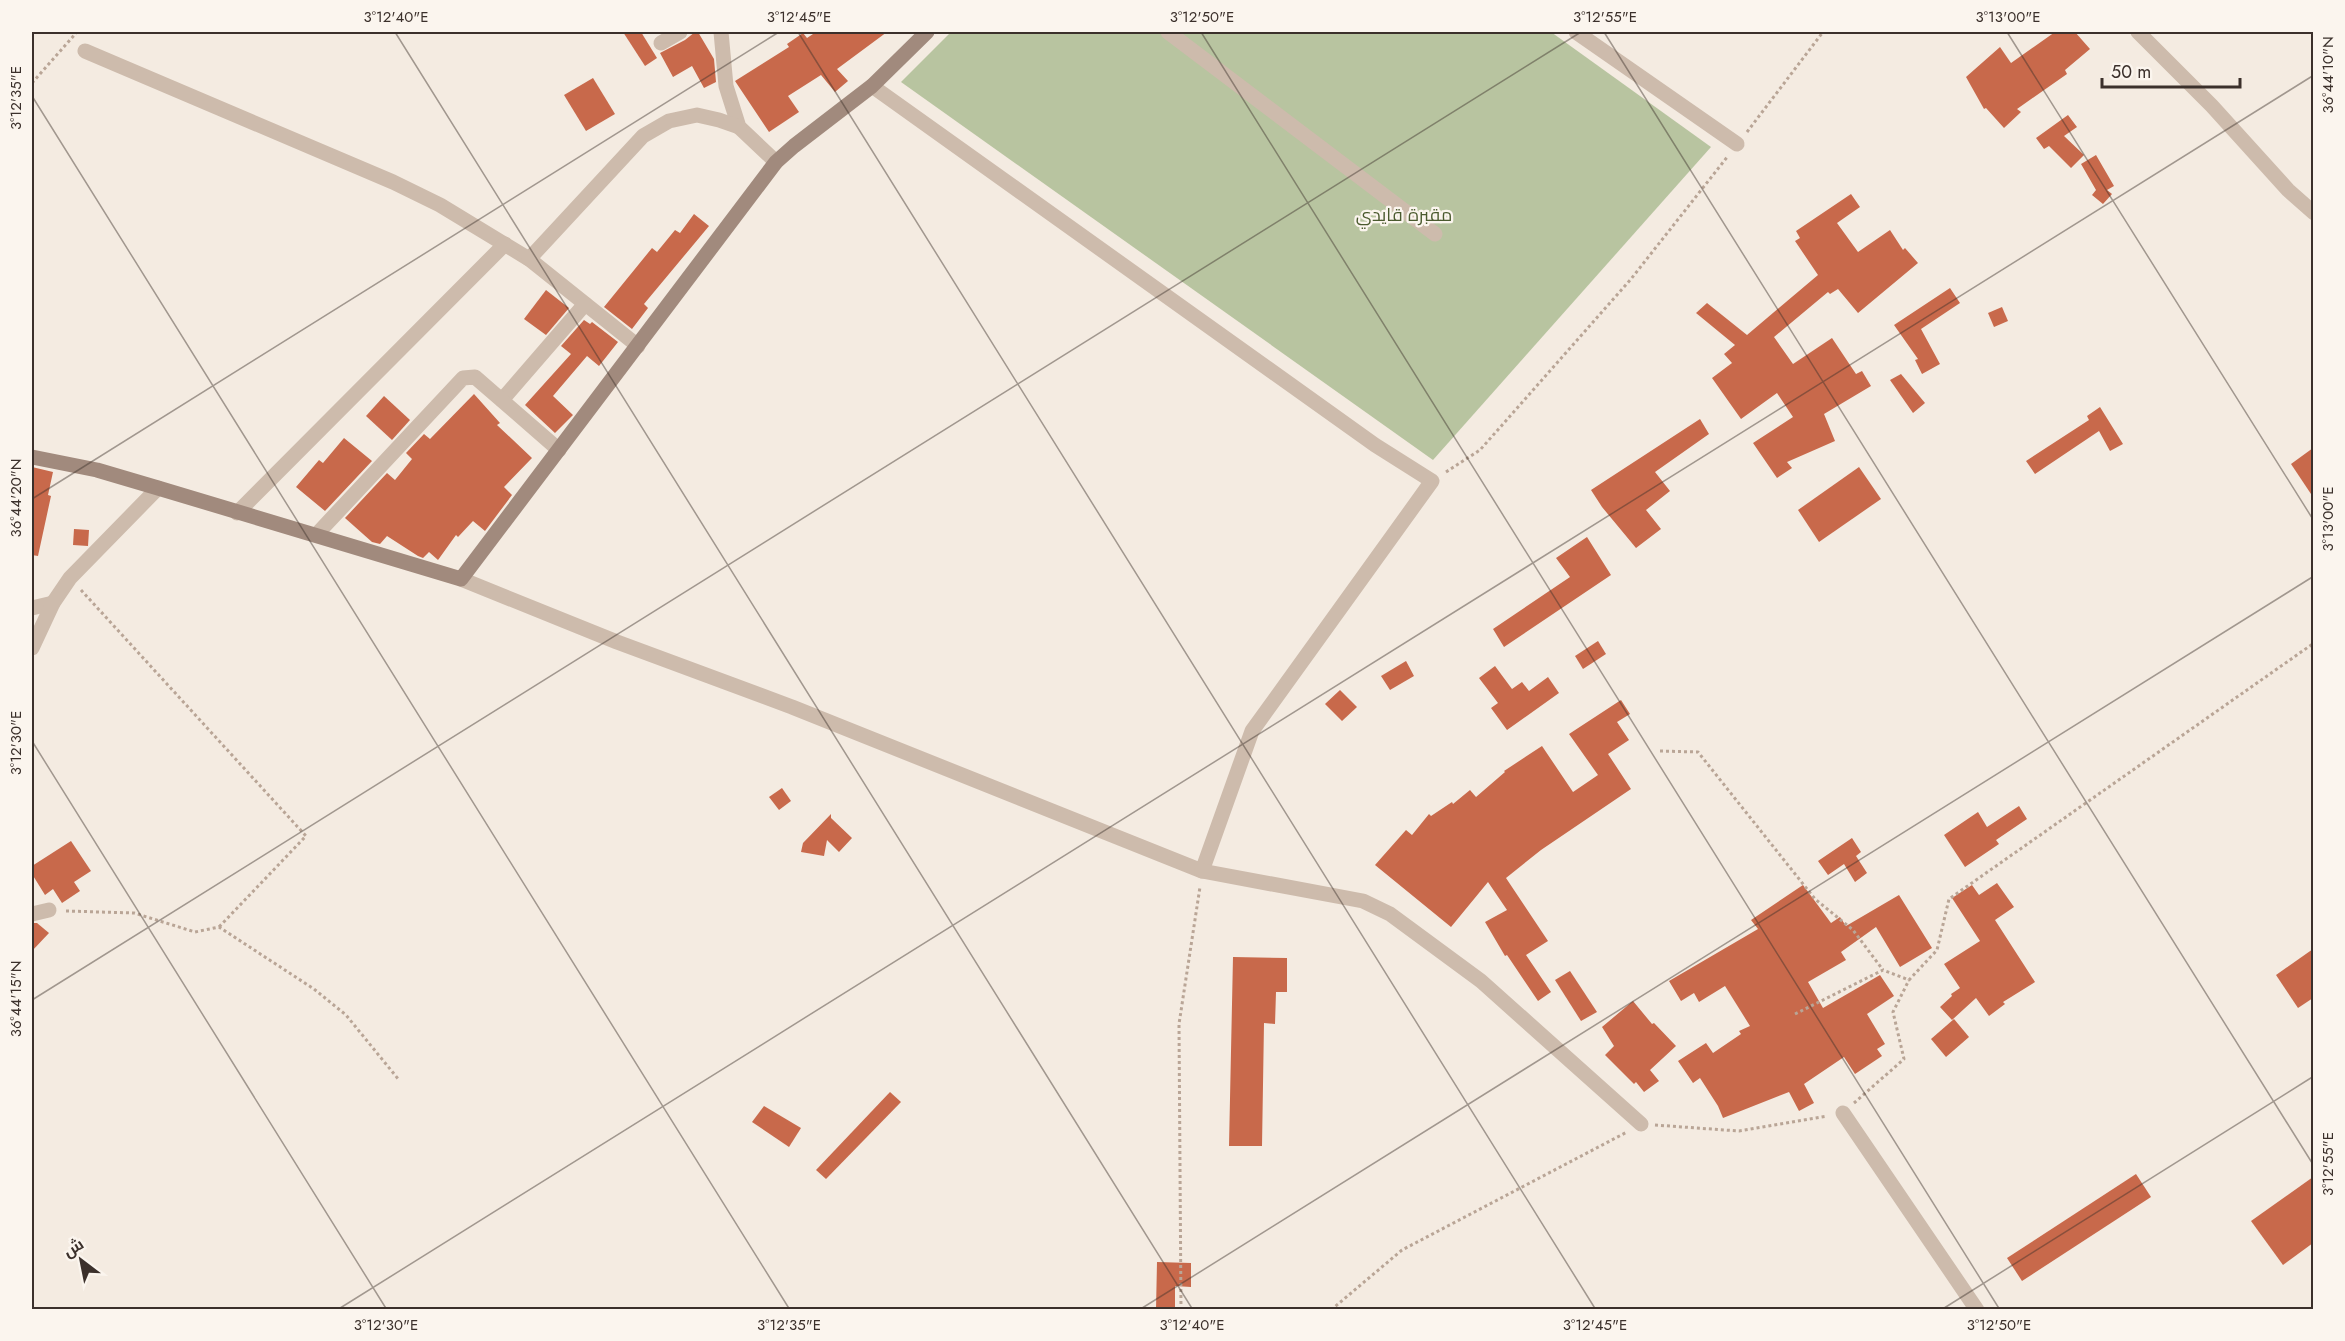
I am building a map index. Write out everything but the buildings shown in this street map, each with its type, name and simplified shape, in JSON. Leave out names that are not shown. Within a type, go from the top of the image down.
[{"type":"street","points":[[661,43],[680,32]]},
{"type":"street","points":[[721,32],[726,86],[739,127]]},
{"type":"street","points":[[461,579],[776,162],[872,86],[927,32]]},
{"type":"street","points":[[1168,32],[1435,234]]},
{"type":"street","points":[[1576,32],[1737,144]]},
{"type":"street","points":[[2138,32],[2212,106],[2288,190],[2313,213]]},
{"type":"street","points":[[86,51],[393,182],[440,205],[529,259],[638,346]]},
{"type":"street","points":[[872,86],[1375,445],[1432,481],[1252,731],[1202,871]]},
{"type":"street","points":[[529,259],[643,136],[669,121],[697,115],[739,127],[776,162]]},
{"type":"street","points":[[237,513],[505,244]]},
{"type":"street","points":[[502,400],[585,304]]},
{"type":"street","points":[[316,534],[463,378],[476,377],[559,450]]},
{"type":"street","points":[[32,457],[97,470],[461,579],[617,642],[802,711],[1202,871],[1363,901],[1390,914],[1481,981],[1641,1124]]},
{"type":"street","points":[[32,648],[53,603],[70,578],[158,488]]},
{"type":"street","points":[[32,608],[53,603]]},
{"type":"street","points":[[32,914],[49,910]]},
{"type":"street","points":[[1843,1113],[1977,1310]]},
{"type":"path","points":[[32,83],[77,32]]},
{"type":"path","points":[[1432,481],[1480,450],[1632,279],[1823,32]]},
{"type":"path","points":[[49,910],[134,913],[195,932],[219,927],[306,837],[70,578]]},
{"type":"path","points":[[1331,1310],[1402,1250],[1641,1124],[1739,1131],[1843,1113],[1904,1059],[1893,1012],[1909,980],[1937,950],[1949,899],[2313,643]]},
{"type":"path","points":[[1660,751],[1698,752],[1815,899],[1853,930],[1883,970],[1909,980]]},
{"type":"path","points":[[219,927],[314,989],[346,1015],[399,1080]]},
{"type":"path","points":[[1795,1014],[1883,970]]},
{"type":"green space","name":"مقبرة قايدي","points":[[951,32],[1551,32],[1711,147],[1433,460],[901,82]]}]
